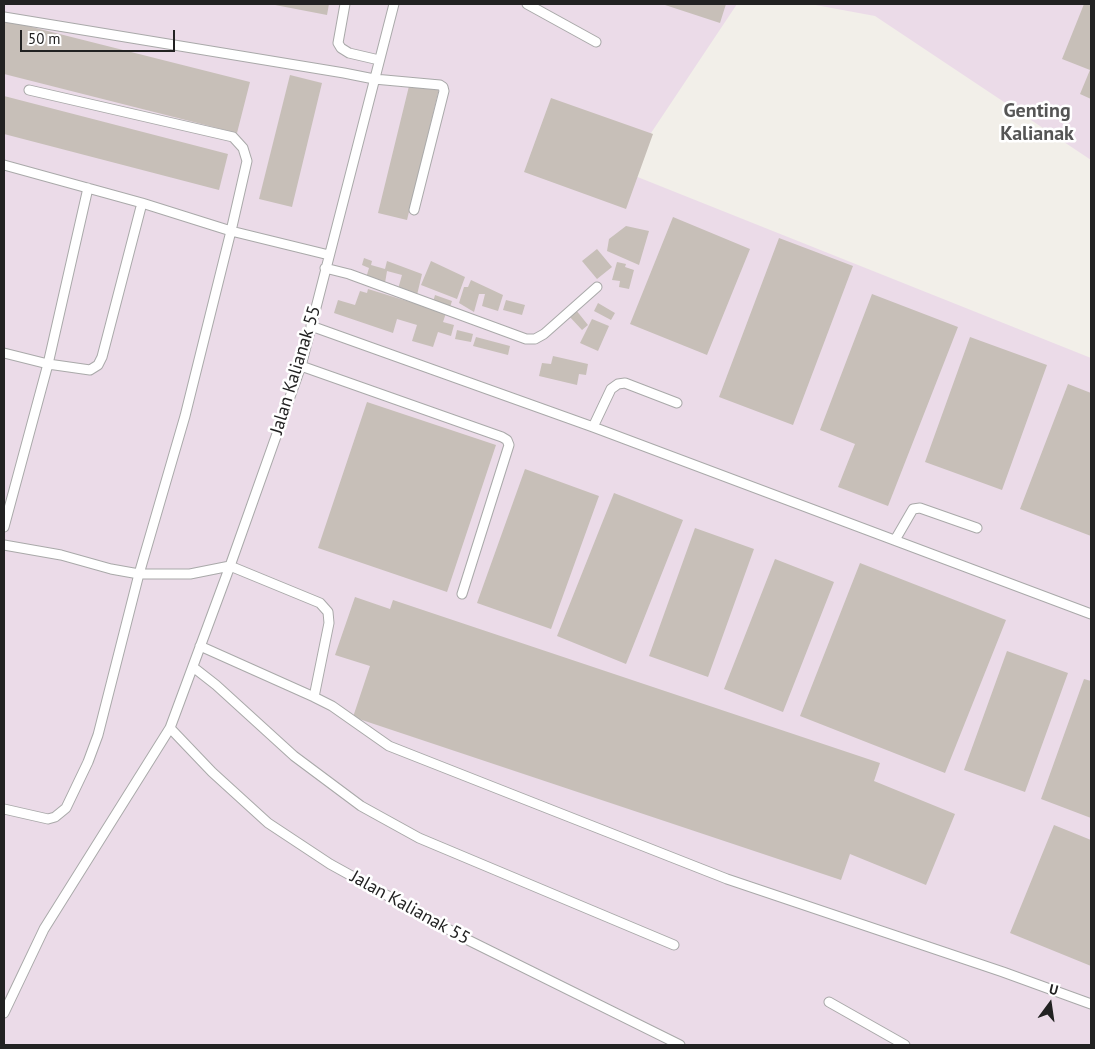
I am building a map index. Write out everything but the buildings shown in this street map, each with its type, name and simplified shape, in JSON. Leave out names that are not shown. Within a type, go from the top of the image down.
[{"type":"lane","points":[[346,4],[338,43],[340,48],[349,53],[379,60]]},
{"type":"lane","name":"Jalan Kalianak 55","points":[[4,1013],[49,921],[170,728],[301,366],[394,4]]},
{"type":"lane","points":[[526,4],[596,42]]},
{"type":"lane","points":[[4,17],[374,79],[440,85],[444,91],[414,210]]},
{"type":"lane","points":[[4,809],[48,819],[55,817],[66,808],[88,762],[98,735],[184,416],[247,161],[243,148],[233,136],[29,90]]},
{"type":"lane","points":[[4,165],[142,203],[231,231],[329,255]]},
{"type":"lane","points":[[4,526],[48,364],[88,188]]},
{"type":"lane","points":[[4,353],[48,364],[90,370],[98,365],[102,357],[142,203]]},
{"type":"lane","points":[[325,268],[349,274],[526,338],[535,339],[544,334],[597,287]]},
{"type":"lane","points":[[311,326],[593,427],[1091,614]]},
{"type":"lane","points":[[301,366],[502,436],[507,440],[509,445],[462,594]]},
{"type":"lane","points":[[593,427],[611,389],[618,384],[626,383],[677,403]]},
{"type":"lane","points":[[895,540],[913,509],[920,508],[977,528]]},
{"type":"lane","points":[[4,545],[140,574],[190,574],[230,566],[320,603],[328,612],[329,623],[314,697]]},
{"type":"lane","points":[[200,646],[332,706],[390,746],[399,750],[727,878],[1091,1004]]},
{"type":"lane","points":[[193,667],[216,685],[294,756],[361,806],[419,838],[674,944]]},
{"type":"lane","name":"Jalan Kalianak 55","points":[[170,728],[212,772],[268,823],[330,864],[466,939],[680,1045]]},
{"type":"lane","points":[[829,1002],[905,1045]]},
{"type":"shaded area","points":[[4,4],[737,4],[625,172],[1091,358],[1091,1045],[4,1045]]},
{"type":"shaded area","points":[[810,4],[1091,4],[1091,160],[875,16]]},
{"type":"district","name":"Genting Kalianak","points":[[1037,122]]}]
